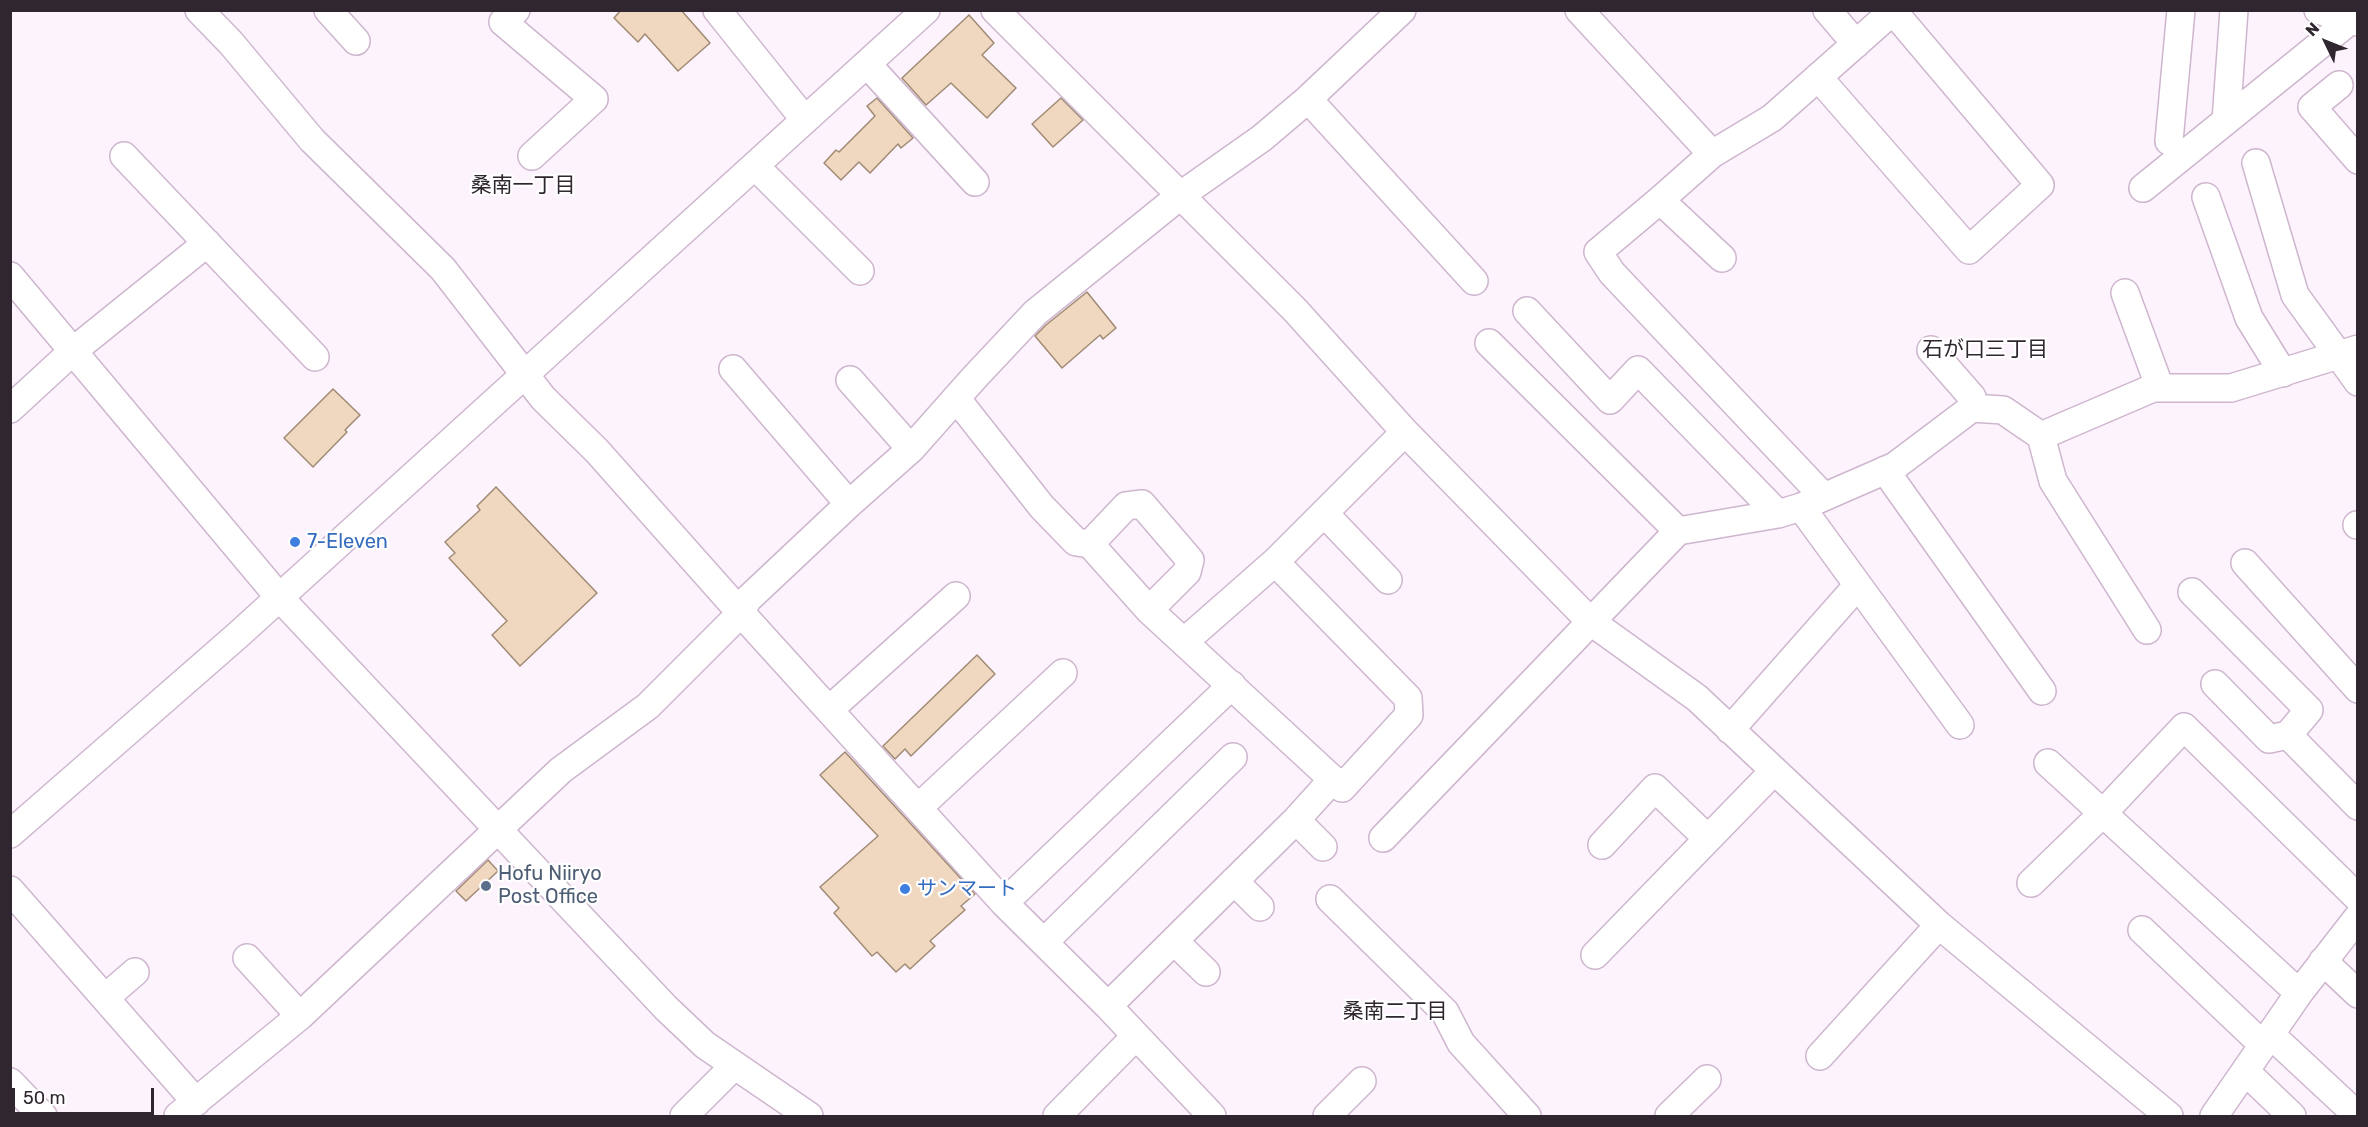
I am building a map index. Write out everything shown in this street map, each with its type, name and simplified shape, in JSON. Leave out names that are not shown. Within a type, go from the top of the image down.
[{"type":"street","points":[[199,10],[231,43],[312,140],[443,269],[543,398],[597,450],[741,614],[830,709],[1004,903],[1108,1006],[1212,1116]]},
{"type":"street","points":[[327,10],[356,41]]},
{"type":"street","points":[[516,10],[503,22],[594,99],[532,156]]},
{"type":"street","points":[[717,10],[805,120]]},
{"type":"street","points":[[15,821],[279,597],[926,10]]},
{"type":"street","points":[[995,10],[1295,310],[1405,432],[1590,621],[1697,698],[1939,925],[2169,1116]]},
{"type":"street","points":[[10,890],[105,998],[187,1109],[300,1016],[561,770],[648,706],[741,614],[747,600],[849,504],[911,450],[1035,314],[1181,195],[1262,138],[1308,99],[1402,10]]},
{"type":"street","points":[[1579,10],[1712,154]]},
{"type":"street","points":[[1827,10],[1856,44]]},
{"type":"street","points":[[2169,141],[2181,10]]},
{"type":"street","points":[[2226,121],[2234,10]]},
{"type":"street","points":[[2318,10],[2355,19]]},
{"type":"street","points":[[1818,77],[1969,250],[2040,185],[1894,11],[1818,77],[1772,118],[1712,154],[1598,252],[1612,273],[1801,506],[1960,725]]},
{"type":"street","points":[[2143,188],[2355,19]]},
{"type":"street","points":[[867,64],[975,182]]},
{"type":"street","points":[[2339,85],[2312,107],[2358,160]]},
{"type":"street","points":[[1308,99],[1474,281]]},
{"type":"street","points":[[124,156],[315,357]]},
{"type":"street","points":[[2256,163],[2295,295],[2347,353],[2358,382]]},
{"type":"street","points":[[755,166],[860,272]]},
{"type":"street","points":[[2206,197],[2249,318],[2283,373]]},
{"type":"street","points":[[1660,200],[1722,258]]},
{"type":"street","points":[[10,409],[73,351],[207,243]]},
{"type":"street","points":[[10,276],[279,597],[666,1008],[705,1045],[733,1067],[809,1116]]},
{"type":"street","points":[[2124,294],[2160,388]]},
{"type":"street","points":[[1527,311],[1610,400],[1638,370],[1801,506]]},
{"type":"street","points":[[1489,343],[1678,531]]},
{"type":"street","points":[[1931,350],[1972,398],[1972,408]]},
{"type":"street","points":[[2040,436],[2153,388],[2231,388],[2347,353]]},
{"type":"street","points":[[733,369],[849,504]]},
{"type":"street","points":[[850,380],[911,450]]},
{"type":"street","points":[[956,398],[1042,507],[1076,542],[1090,544],[1149,610],[1342,788],[1409,715],[1408,698],[1275,562]]},
{"type":"street","points":[[1383,838],[1590,621],[1638,576],[1678,531],[1801,506],[1895,466],[1972,408],[2003,410],[2040,436],[2053,481],[2147,630]]},
{"type":"street","points":[[1185,641],[1275,562],[1405,432]]},
{"type":"street","points":[[1885,470],[2042,691]]},
{"type":"street","points":[[1090,544],[1126,506],[1142,504],[1190,560],[1187,572],[1149,610]]},
{"type":"street","points":[[1324,513],[1388,580]]},
{"type":"street","points":[[2245,563],[2358,689]]},
{"type":"street","points":[[1730,730],[1858,585]]},
{"type":"street","points":[[2192,592],[2309,710],[2288,735],[2269,739],[2215,684]]},
{"type":"street","points":[[830,709],[956,596]]},
{"type":"street","points":[[919,807],[1063,673]]},
{"type":"street","points":[[1004,903],[1232,685]]},
{"type":"street","points":[[2031,883],[2103,813],[2184,727],[2358,898]]},
{"type":"street","points":[[2288,735],[2358,806]]},
{"type":"street","points":[[1044,942],[1233,757]]},
{"type":"street","points":[[2048,763],[2299,993]]},
{"type":"street","points":[[1596,955],[1774,771]]},
{"type":"street","points":[[1108,1006],[1296,820],[1333,779]]},
{"type":"street","points":[[1602,845],[1655,788],[1708,839]]},
{"type":"street","points":[[1296,820],[1323,847]]},
{"type":"street","points":[[1234,881],[1260,907]]},
{"type":"street","points":[[1330,899],[1445,1012],[1461,1042],[1527,1116]]},
{"type":"street","points":[[2214,1116],[2299,993],[2358,917]]},
{"type":"street","points":[[1820,1056],[1939,925]]},
{"type":"street","points":[[2142,930],[2358,1116]]},
{"type":"street","points":[[1174,941],[1206,972]]},
{"type":"street","points":[[248,958],[300,1016]]},
{"type":"street","points":[[2324,961],[2358,994]]},
{"type":"street","points":[[105,998],[135,972]]},
{"type":"street","points":[[1057,1116],[1135,1036]]},
{"type":"street","points":[[684,1116],[733,1067]]},
{"type":"street","points":[[2245,1071],[2292,1116]]},
{"type":"street","points":[[1669,1116],[1707,1079]]},
{"type":"street","points":[[1327,1116],[1362,1081]]},
{"type":"street","points":[[10,1082],[43,1116]]},
{"type":"street","points":[[765,1087],[782,1116]]},
{"type":"building","points":[[621,10],[681,10],[710,43],[678,71],[645,34],[638,42],[614,18]]},
{"type":"building","points":[[969,15],[994,43],[982,55],[1016,88],[987,118],[951,83],[926,105],[902,78]]},
{"type":"building","points":[[877,98],[913,138],[901,148],[898,144],[870,173],[859,162],[841,180],[824,163],[836,150],[839,152],[875,116],[867,106]]},
{"type":"building","points":[[1061,98],[1083,120],[1053,147],[1032,124]]},
{"type":"building","points":[[1087,292],[1116,328],[1103,339],[1100,335],[1062,368],[1035,336]]},
{"type":"building","points":[[333,389],[360,415],[313,467],[284,438]]},
{"type":"building","points":[[496,487],[597,593],[520,666],[492,635],[507,621],[449,558],[455,553],[445,542],[480,510],[477,506]]},
{"type":"building","points":[[977,655],[995,674],[911,756],[905,749],[895,759],[883,746]]},
{"type":"building","points":[[845,752],[975,894],[961,906],[965,910],[930,941],[935,946],[910,969],[905,964],[896,972],[877,952],[872,956],[834,913],[839,908],[820,887],[878,836],[820,775]]},
{"type":"building","points":[[488,860],[498,871],[466,901],[456,891]]},
{"type":"place","name":"7-Eleven","points":[[295,542]]},
{"type":"place","name":"Hofu Niiryo Post Office","points":[[486,886]]},
{"type":"place","name":"サンマート","points":[[905,889]]},
{"type":"district","name":"桑南一丁目","points":[[523,186]]},
{"type":"district","name":"石が口三丁目","points":[[1985,350]]},
{"type":"district","name":"桑南二丁目","points":[[1395,1012]]}]
